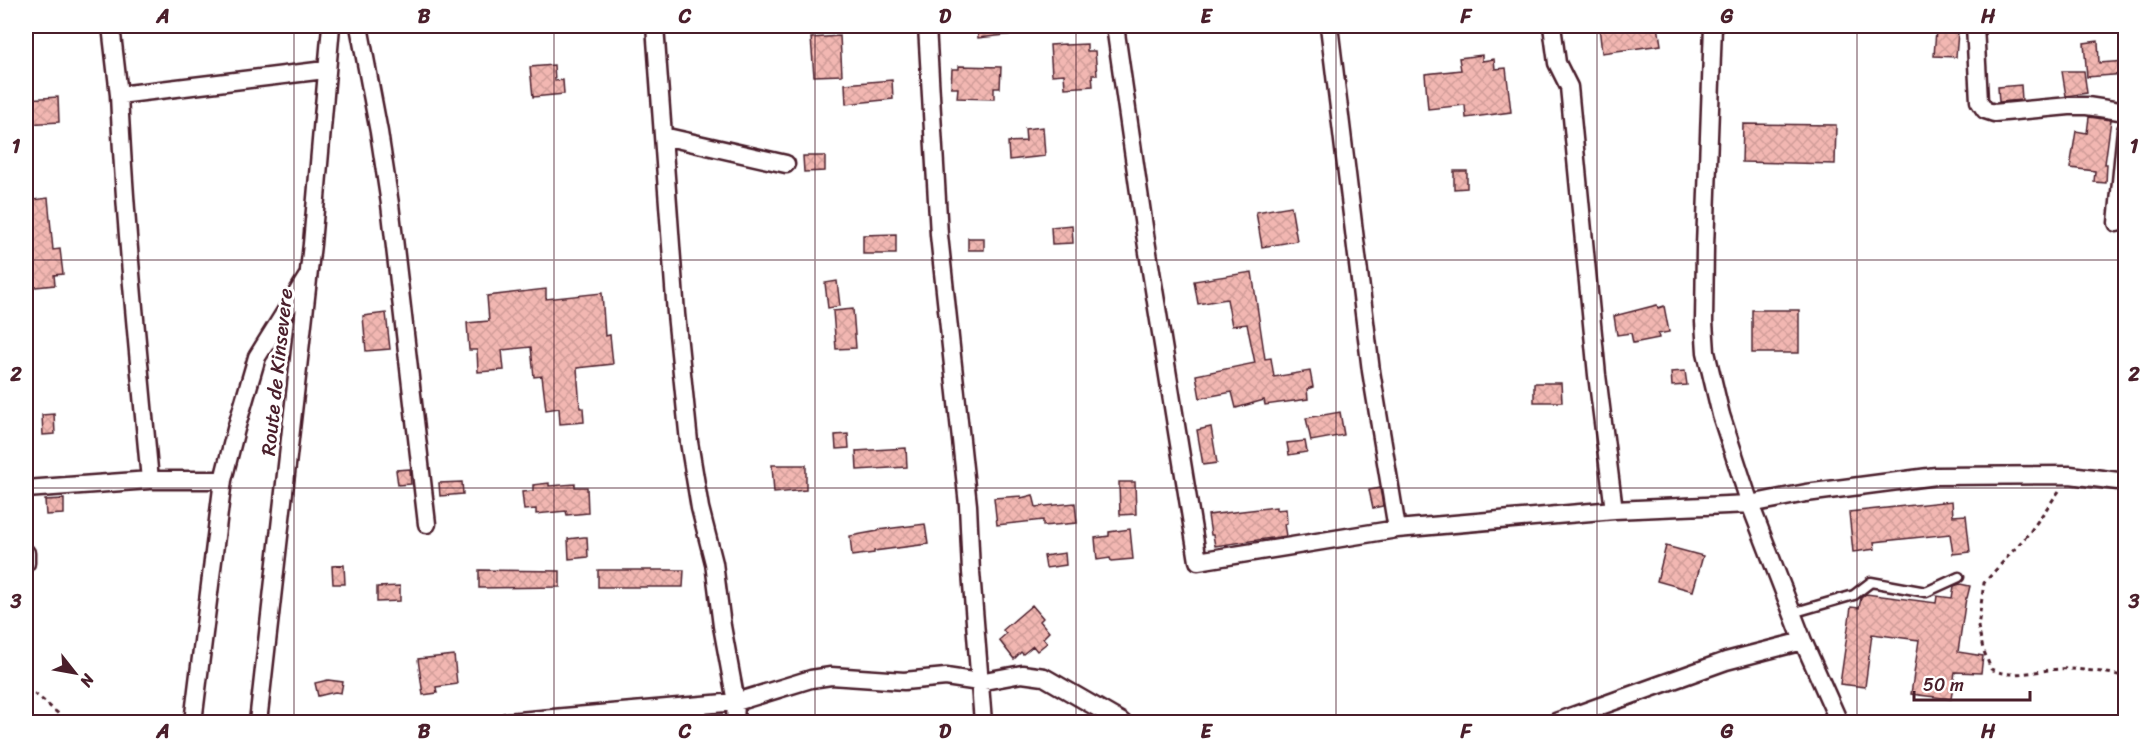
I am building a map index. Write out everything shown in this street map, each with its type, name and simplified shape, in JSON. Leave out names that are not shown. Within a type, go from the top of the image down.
[{"type":"street","points":[[111,26],[119,95],[124,196],[150,480]]},
{"type":"street","name":"Route de Kinsevere","points":[[258,723],[309,274],[325,70],[331,26]]},
{"type":"street","points":[[359,26],[390,204],[427,524]]},
{"type":"street","points":[[655,26],[676,314],[689,442],[700,508],[714,563],[722,626],[736,702],[735,723]]},
{"type":"street","points":[[927,26],[939,235],[968,505],[983,723]]},
{"type":"street","points":[[1114,26],[1198,561],[1396,529],[1614,510],[1750,504],[1806,493],[1936,476],[2070,475],[2126,482]]},
{"type":"street","points":[[1329,26],[1371,371],[1396,529]]},
{"type":"street","points":[[1552,26],[1557,63],[1569,87],[1597,375],[1614,510]]},
{"type":"street","points":[[1713,26],[1705,247],[1706,352],[1721,415],[1750,504],[1792,613],[1839,723]]},
{"type":"street","points":[[1975,26],[1979,101],[1985,110],[1994,113],[2087,106],[2126,112]]},
{"type":"street","points":[[119,95],[325,70]]},
{"type":"street","points":[[2117,224],[2126,130]]},
{"type":"street","points":[[663,136],[786,164]]},
{"type":"street","points":[[193,723],[223,480],[257,357],[309,274]]},
{"type":"street","points":[[26,489],[150,480],[223,480]]},
{"type":"street","points":[[26,553],[26,563]]},
{"type":"street","points":[[1556,723],[1726,661],[1803,640]]},
{"type":"street","points":[[507,723],[736,702],[811,679],[831,676],[893,681],[946,677],[979,682],[1022,674],[1044,677],[1122,723]]},
{"type":"lane","points":[[1792,613],[1854,595],[1871,582],[1926,592],[1959,577]]},
{"type":"path","points":[[2070,475],[2030,532],[1984,583],[1978,627],[1983,649],[1991,669],[2002,673],[2068,669],[2126,677]]},
{"type":"path","points":[[26,688],[45,702],[56,714],[71,723]]},
{"type":"building","points":[[977,26],[1015,26],[1015,34],[978,38]]},
{"type":"building","points":[[1599,26],[1658,26],[1661,45],[1602,53]]},
{"type":"building","points":[[1936,30],[1958,32],[1956,57],[1934,56]]},
{"type":"building","points":[[840,36],[842,75],[814,76],[811,38]]},
{"type":"building","points":[[2098,41],[2099,63],[2126,61],[2126,74],[2087,77],[2084,43]]},
{"type":"building","points":[[1087,44],[1087,51],[1095,51],[1097,75],[1092,75],[1093,86],[1065,88],[1064,74],[1052,75],[1050,45]]},
{"type":"building","points":[[1482,55],[1482,61],[1494,59],[1495,69],[1506,68],[1511,112],[1466,118],[1465,105],[1428,109],[1425,74],[1461,70],[1459,58]]},
{"type":"building","points":[[554,65],[555,81],[563,80],[564,94],[533,97],[530,67]]},
{"type":"building","points":[[959,66],[1001,67],[1000,88],[994,88],[994,99],[957,98],[958,88],[951,88],[952,69],[959,69]]},
{"type":"building","points":[[2062,71],[2084,71],[2087,93],[2066,96]]},
{"type":"building","points":[[892,80],[893,99],[846,104],[845,84]]},
{"type":"building","points":[[2021,85],[2022,100],[1999,102],[1998,87]]},
{"type":"building","points":[[58,97],[59,122],[26,124],[26,99]]},
{"type":"building","points":[[2089,117],[2111,120],[2105,164],[2107,164],[2106,183],[2094,182],[2095,171],[2070,168],[2076,131],[2087,133]]},
{"type":"building","points":[[1743,124],[1836,125],[1835,164],[1742,162]]},
{"type":"building","points":[[1043,127],[1045,156],[1009,160],[1008,142],[1026,141],[1025,129]]},
{"type":"building","points":[[803,156],[825,156],[825,171],[804,172]]},
{"type":"building","points":[[1454,171],[1467,171],[1467,188],[1454,189]]},
{"type":"building","points":[[48,198],[53,250],[60,249],[63,274],[54,275],[55,285],[26,288],[26,201]]},
{"type":"building","points":[[1291,206],[1297,241],[1262,247],[1256,212]]},
{"type":"building","points":[[1072,225],[1073,243],[1052,244],[1051,227]]},
{"type":"building","points":[[896,234],[896,254],[863,254],[863,235]]},
{"type":"building","points":[[968,238],[984,238],[984,250],[968,250]]},
{"type":"building","points":[[1252,272],[1265,359],[1271,358],[1274,377],[1310,371],[1313,387],[1307,389],[1308,399],[1265,405],[1264,400],[1236,408],[1232,392],[1200,398],[1196,375],[1255,363],[1247,324],[1232,326],[1227,299],[1198,304],[1194,281]]},
{"type":"building","points":[[837,281],[840,306],[828,308],[825,283]]},
{"type":"building","points":[[546,289],[546,299],[602,293],[605,336],[610,335],[613,364],[577,368],[580,408],[583,408],[584,422],[560,424],[559,408],[546,410],[542,376],[534,377],[531,347],[502,350],[504,370],[478,372],[477,350],[469,350],[467,323],[489,321],[487,296]]},
{"type":"building","points":[[1657,305],[1658,308],[1664,306],[1669,332],[1658,334],[1659,338],[1633,343],[1631,333],[1617,335],[1614,316]]},
{"type":"building","points":[[853,309],[856,348],[836,349],[833,311]]},
{"type":"building","points":[[1752,310],[1799,310],[1799,353],[1752,353]]},
{"type":"building","points":[[386,313],[390,349],[366,351],[363,316]]},
{"type":"building","points":[[1685,371],[1687,385],[1672,386],[1671,372]]},
{"type":"building","points":[[1534,383],[1561,383],[1562,402],[1534,402]]},
{"type":"building","points":[[1340,412],[1344,435],[1311,441],[1306,418]]},
{"type":"building","points":[[54,414],[55,434],[43,435],[42,415]]},
{"type":"building","points":[[1211,427],[1217,463],[1203,465],[1197,430]]},
{"type":"building","points":[[848,434],[849,448],[836,449],[835,435]]},
{"type":"building","points":[[1305,441],[1307,452],[1289,455],[1287,443]]},
{"type":"building","points":[[906,448],[907,467],[857,470],[856,451]]},
{"type":"building","points":[[772,465],[806,465],[806,490],[774,493]]},
{"type":"building","points":[[410,469],[411,484],[398,485],[396,470]]},
{"type":"building","points":[[462,482],[463,494],[440,496],[439,483]]},
{"type":"building","points":[[1119,482],[1135,482],[1136,514],[1120,515]]},
{"type":"building","points":[[549,483],[549,486],[575,484],[575,487],[587,487],[588,513],[567,515],[566,511],[536,514],[536,509],[524,510],[522,492],[533,491],[533,485]]},
{"type":"building","points":[[1380,488],[1383,506],[1373,508],[1369,490]]},
{"type":"building","points":[[1033,495],[1036,507],[1075,503],[1077,523],[1043,526],[1043,520],[997,525],[994,498],[1021,496],[1021,498]]},
{"type":"building","points":[[64,499],[64,514],[46,515],[45,500]]},
{"type":"building","points":[[1952,501],[1953,516],[1966,515],[1970,552],[1953,554],[1950,534],[1874,542],[1875,549],[1853,552],[1849,512]]},
{"type":"building","points":[[1276,507],[1276,510],[1286,509],[1287,523],[1284,524],[1286,536],[1215,546],[1208,515]]},
{"type":"building","points":[[925,524],[928,544],[852,556],[850,536]]},
{"type":"building","points":[[1130,529],[1133,559],[1097,560],[1095,538],[1109,536],[1109,532]]},
{"type":"building","points":[[587,537],[588,557],[569,559],[568,539]]},
{"type":"building","points":[[1666,546],[1703,556],[1693,591],[1657,581]]},
{"type":"building","points":[[1065,553],[1066,565],[1046,568],[1044,556]]},
{"type":"building","points":[[344,565],[345,584],[333,584],[332,566]]},
{"type":"building","points":[[479,570],[560,571],[560,587],[479,588]]},
{"type":"building","points":[[598,570],[684,570],[683,587],[598,587]]},
{"type":"building","points":[[1960,584],[1970,586],[1958,652],[1983,656],[1981,673],[1955,672],[1951,699],[1911,694],[1919,640],[1872,634],[1865,687],[1840,684],[1851,607],[1859,608],[1861,598],[1866,594],[1936,603],[1937,596],[1952,598],[1954,586]]},
{"type":"building","points":[[400,586],[400,601],[377,602],[377,587]]},
{"type":"building","points":[[1032,605],[1043,618],[1040,621],[1049,632],[1043,638],[1047,643],[1037,651],[1033,646],[1023,654],[1021,652],[1014,659],[999,640],[1006,634],[1003,630]]},
{"type":"building","points":[[454,655],[457,684],[436,687],[437,693],[423,695],[418,659]]},
{"type":"building","points":[[328,680],[343,682],[341,693],[318,696],[315,683]]}]
